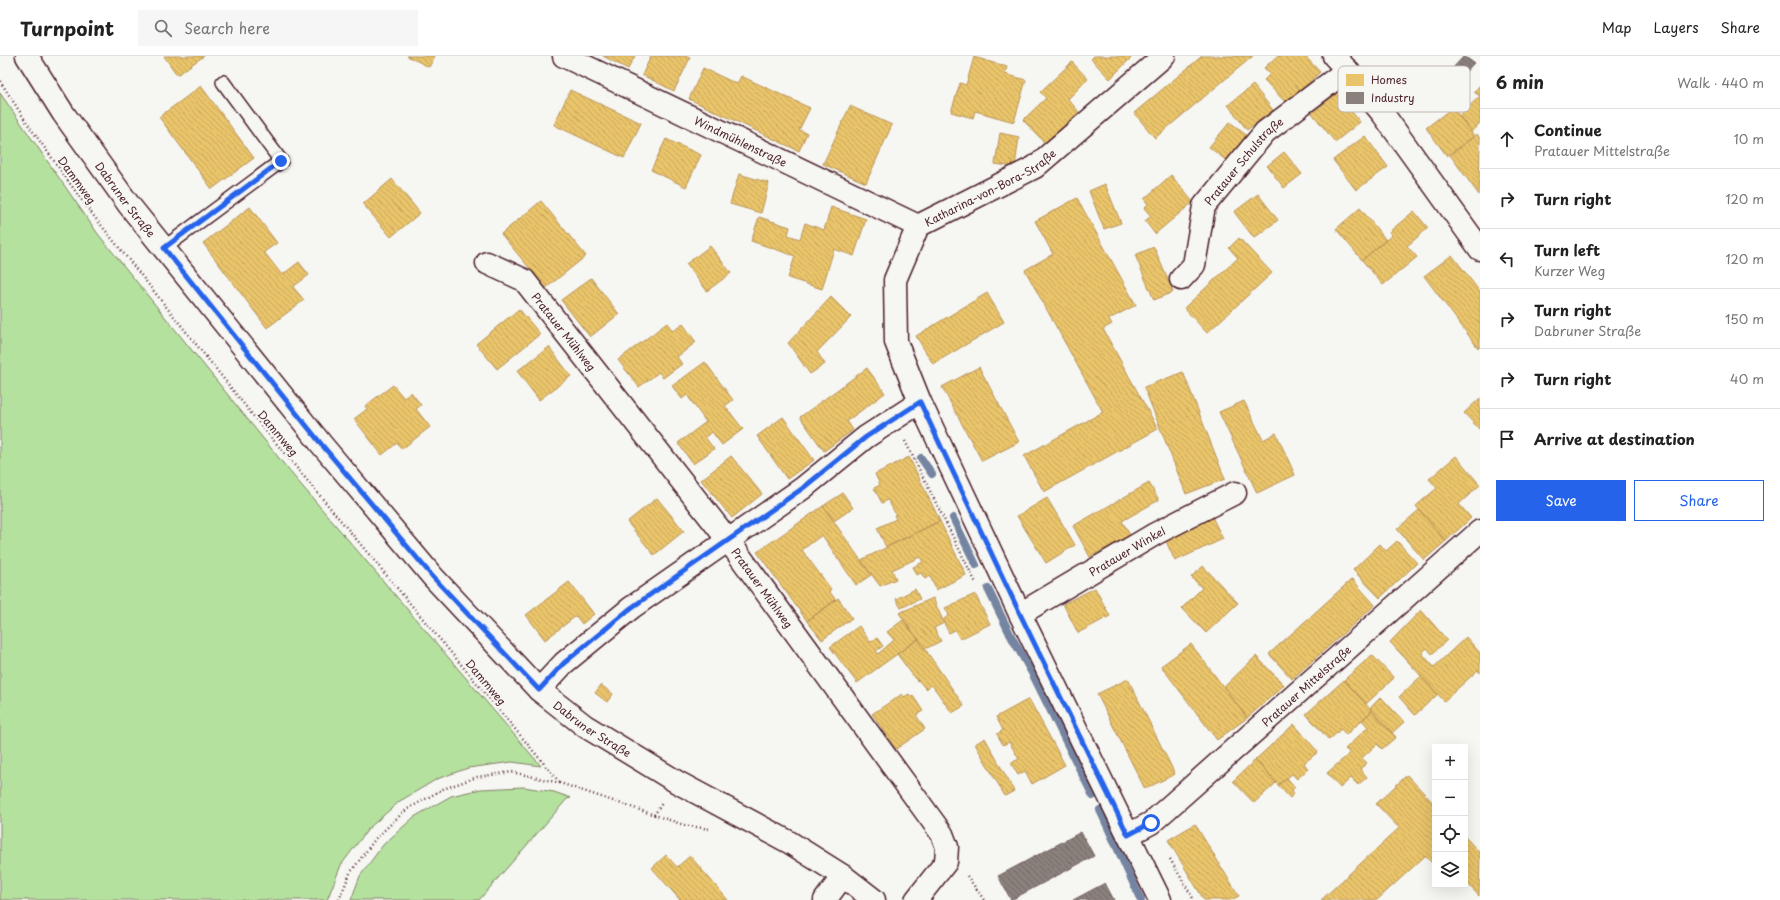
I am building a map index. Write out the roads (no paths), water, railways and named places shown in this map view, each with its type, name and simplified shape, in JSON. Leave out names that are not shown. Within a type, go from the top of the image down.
[{"type":"street","name":"Dabruner Straße","points":[[28,56],[63,113],[130,206],[317,439],[428,571],[494,644],[539,690],[585,726],[677,782],[789,842],[842,876],[874,900]]},
{"type":"street","name":"Windmühlenstraße","points":[[564,56],[918,226]]},
{"type":"street","name":"Katharina-von-Bora-Straße","points":[[1160,900],[1020,614],[920,402],[896,342],[895,280],[918,226],[1035,167],[1164,56]]},
{"type":"street","name":"Pratauer Schulstraße","points":[[1181,279],[1194,265],[1204,206],[1265,132],[1340,63]]},
{"type":"street","name":"Pratauer Schulstraße","points":[[1381,112],[1480,249]]},
{"type":"street","name":"Pratauer Mühlweg","points":[[487,263],[524,280],[728,540],[942,834],[947,847],[946,862],[916,900]]},
{"type":"street","points":[[539,690],[564,663],[631,608],[803,488],[866,437],[920,402]]},
{"type":"street","name":"Pratauer Winkel","points":[[1020,614],[1155,534],[1235,493]]},
{"type":"street","name":"Pratauer Mittelstraße","points":[[1128,835],[1151,823],[1480,530]]},
{"type":"street","points":[[825,900],[842,876]]},
{"type":"lane","points":[[164,248],[281,161],[223,82]]},
{"type":"waterway","points":[[921,458],[932,474]]},
{"type":"waterway","points":[[953,518],[976,565]]},
{"type":"waterway","points":[[988,589],[1011,636],[1032,673],[1093,796]]},
{"type":"waterway","points":[[1100,810],[1141,900]]}]
